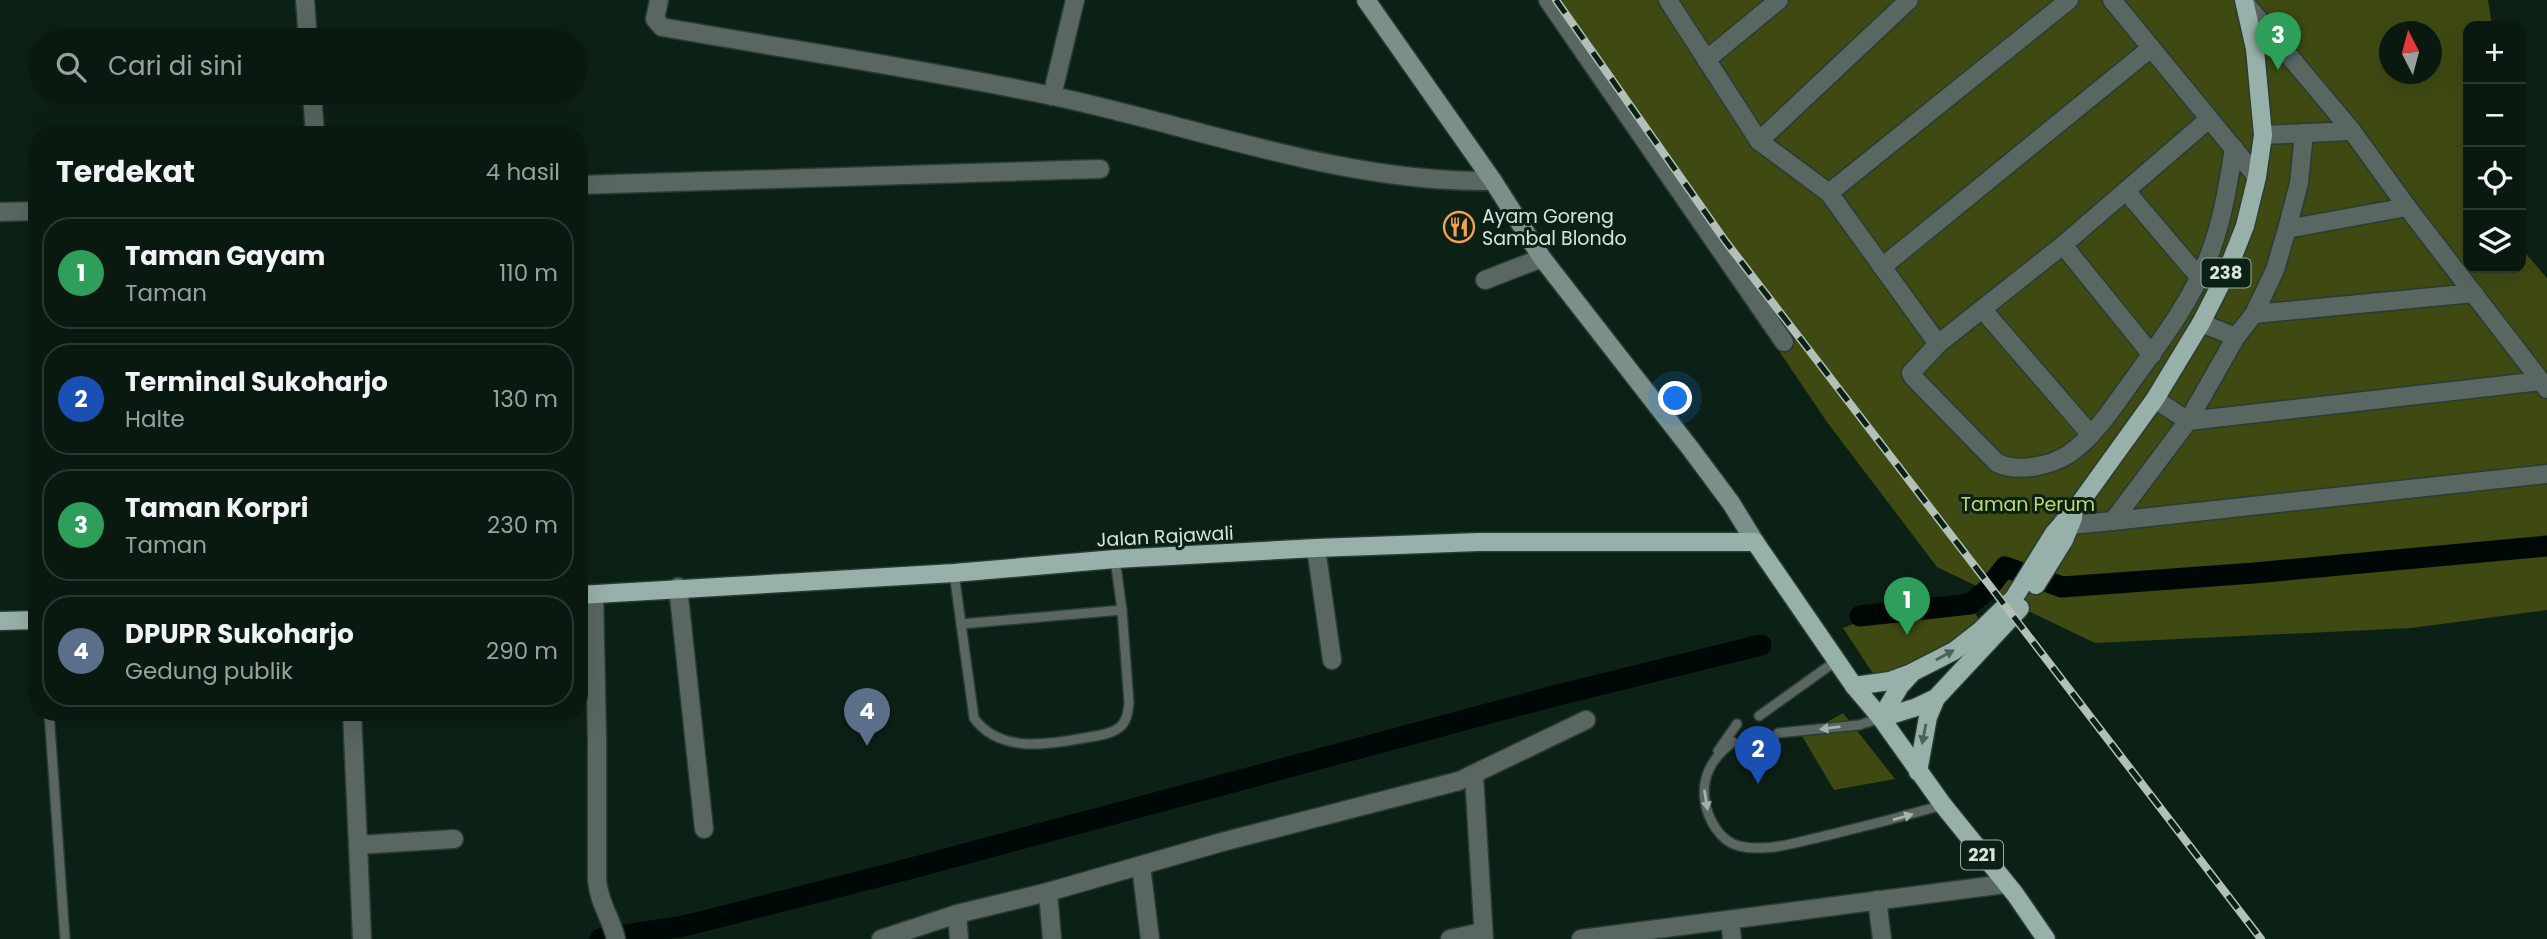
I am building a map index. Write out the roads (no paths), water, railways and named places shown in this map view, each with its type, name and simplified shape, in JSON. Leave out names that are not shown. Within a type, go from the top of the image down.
[{"type":"main road","points":[[1366,0],[1493,181],[1542,258],[1703,465],[1836,662],[1881,718]]},
{"type":"main road","name":"238","points":[[1881,718],[1936,698],[2018,602],[2065,526],[2181,359],[2226,274],[2245,226],[2257,177],[2263,135],[2259,81],[2245,1]]},
{"type":"main road","name":"Jalan Rajawali","points":[[588,595],[1316,548],[1479,542],[1755,542]]},
{"type":"main road","name":"238","points":[[1881,718],[1899,686],[1913,672],[1954,650],[2018,602]]},
{"type":"main road","points":[[0,621],[28,620]]},
{"type":"main road","points":[[1854,686],[1890,681],[1913,672]]},
{"type":"main road","points":[[1918,772],[1928,717],[1936,698]]},
{"type":"main road","name":"221","points":[[1881,718],[1918,772],[2046,939]]},
{"type":"street","points":[[305,0],[307,28]]},
{"type":"street","points":[[659,0],[655,19],[662,27],[1052,96],[1287,156],[1400,175],[1458,181],[1493,181]]},
{"type":"street","points":[[1052,96],[1075,0]]},
{"type":"street","points":[[1548,0],[1784,342]]},
{"type":"street","points":[[1668,0],[1759,141],[1829,193],[1938,344]]},
{"type":"street","points":[[1706,60],[1779,0]]},
{"type":"street","points":[[1759,141],[1909,0]]},
{"type":"street","points":[[1829,193],[2069,0]]},
{"type":"street","points":[[2112,0],[2257,177]]},
{"type":"street","points":[[2245,1],[2352,131],[2544,385]]},
{"type":"street","points":[[1882,267],[2151,48]]},
{"type":"street","points":[[313,105],[314,126]]},
{"type":"street","points":[[2209,119],[2063,245],[1938,344],[1911,373],[1997,463],[2012,468],[2031,467],[2057,460],[2070,453],[2091,435],[2152,355],[2190,296],[2209,256],[2222,219],[2234,148]]},
{"type":"street","points":[[2263,135],[2352,131]]},
{"type":"street","points":[[2113,521],[2188,421],[2236,337],[2254,314],[2275,270],[2287,229],[2299,183],[2304,134]]},
{"type":"street","points":[[588,185],[1100,169]]},
{"type":"street","points":[[2126,191],[2199,277]]},
{"type":"street","points":[[2287,229],[2407,207]]},
{"type":"street","points":[[0,212],[28,211]]},
{"type":"street","points":[[2063,245],[2152,355]]},
{"type":"street","points":[[1485,280],[1542,258]]},
{"type":"street","points":[[2254,314],[2474,293]]},
{"type":"street","points":[[1983,310],[2091,435]]},
{"type":"street","points":[[2201,323],[2236,337]]},
{"type":"street","points":[[2155,399],[2188,421],[2544,385]]},
{"type":"street","points":[[2065,526],[2547,474]]},
{"type":"street","points":[[1316,548],[1332,660]]},
{"type":"street","points":[[678,587],[704,830]]},
{"type":"street","points":[[588,623],[597,751],[597,880],[600,902],[614,931]]},
{"type":"street","points":[[881,939],[957,914],[1048,892],[1304,819],[1443,786],[1474,775],[1586,720]]},
{"type":"street","points":[[352,721],[362,939]]},
{"type":"street","points":[[1450,939],[1483,935],[1474,775]]},
{"type":"street","points":[[358,845],[454,839]]},
{"type":"street","points":[[1141,866],[1150,939]]},
{"type":"street","points":[[1581,939],[1731,930],[1877,900],[2005,884]]},
{"type":"street","points":[[1048,892],[1052,939]]},
{"type":"street","points":[[1877,900],[1882,939]]},
{"type":"street","points":[[957,914],[959,939]]},
{"type":"lane","points":[[954,573],[974,718],[980,727],[992,736],[1012,742],[1041,745],[1109,733],[1121,727],[1127,716],[1129,703],[1122,610],[1115,559]]},
{"type":"lane","points":[[961,624],[1122,610]]},
{"type":"lane","points":[[1759,716],[1836,662]]},
{"type":"lane","points":[[1778,733],[1859,725],[1881,718]]},
{"type":"lane","points":[[50,721],[65,939]]},
{"type":"lane","points":[[1737,724],[1724,740],[1707,772],[1704,789],[1706,804],[1715,827],[1720,834],[1738,845],[1775,847],[1943,805]]},
{"type":"lane","points":[[1713,761],[1733,742]]},
{"type":"waterway","points":[[1860,616],[1970,604],[1986,591],[2005,567],[2062,587],[2254,573],[2547,546]]},
{"type":"waterway","points":[[600,939],[684,926],[901,871],[1554,696],[1761,645]]},
{"type":"railway","points":[[1556,0],[1726,242],[2261,939]]},
{"type":"place","name":"Taman Korpri","points":[[2278,70]]},
{"type":"place","name":"Ayam Goreng Sambal Blondo","points":[[1459,227]]},
{"type":"place","name":"Taman Gayam","points":[[1907,635]]},
{"type":"place","name":"DPUPR Sukoharjo","points":[[867,746]]},
{"type":"place","name":"Terminal Sukoharjo","points":[[1758,784]]},
{"type":"park label","name":"Taman Perum","points":[[2028,504]]}]
